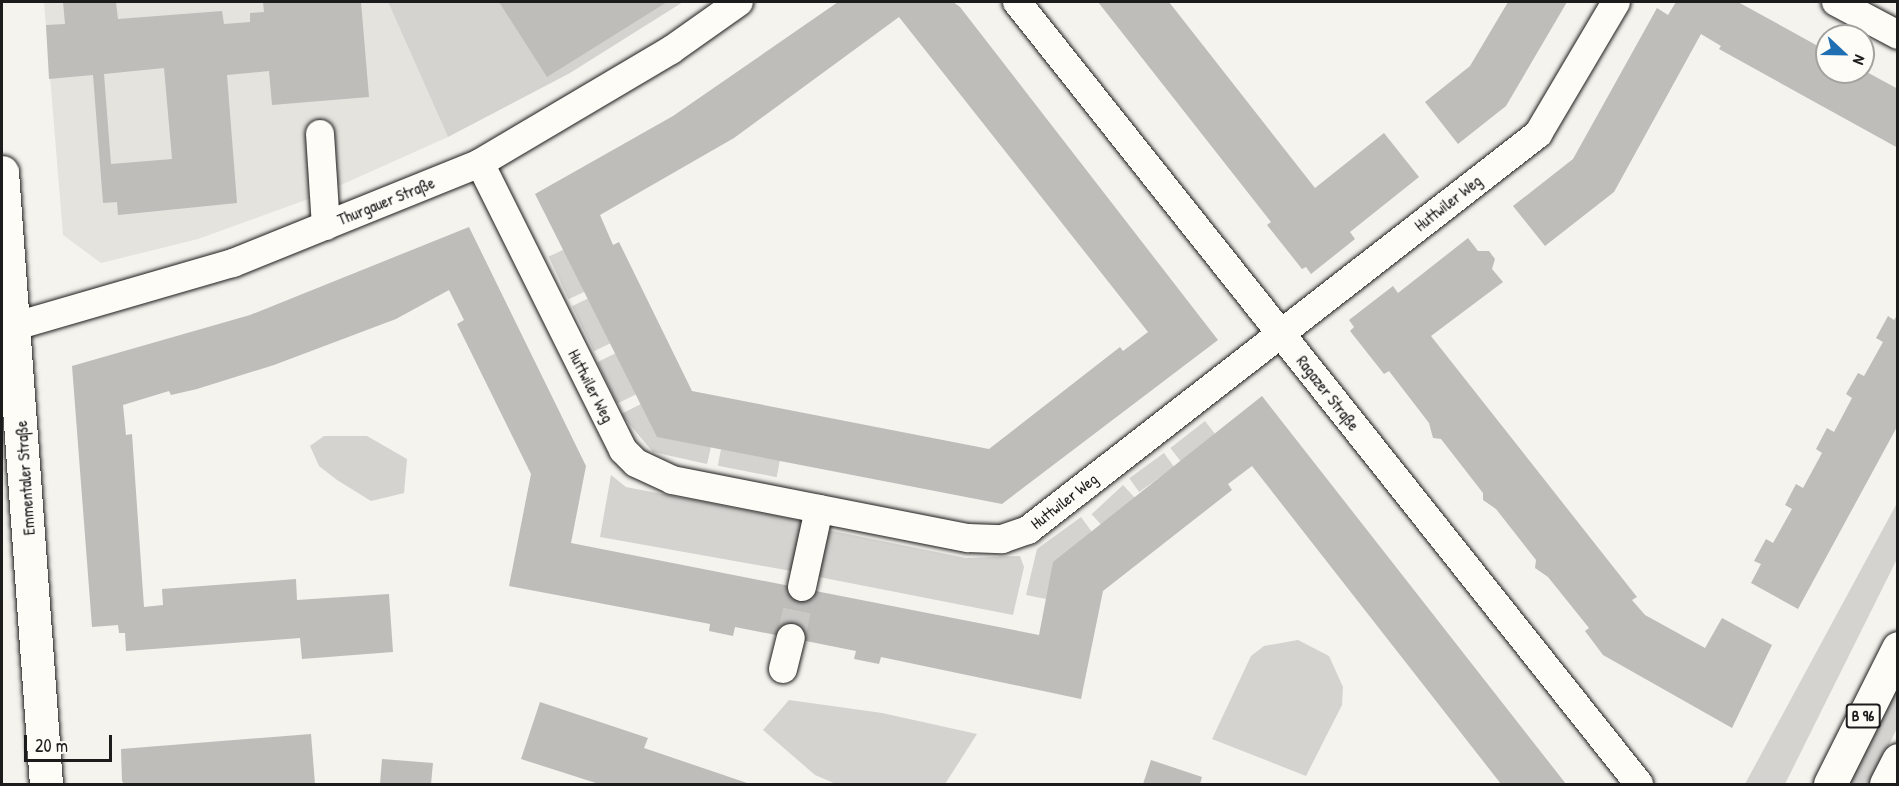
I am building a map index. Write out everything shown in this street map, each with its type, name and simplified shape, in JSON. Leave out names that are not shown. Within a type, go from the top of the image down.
[{"type":"main road","name":"Emmentaler Straße","points":[[2,172],[8,328],[46,784]]},
{"type":"main road","name":"B 96","points":[[1830,784],[1898,648]]},
{"type":"main road","points":[[1886,784],[1898,760]]},
{"type":"street","name":"Thurgauer Straße","points":[[8,328],[233,263],[480,163],[671,50],[739,2]]},
{"type":"street","name":"Ragazer Straße","points":[[1017,2],[1639,784]]},
{"type":"street","name":"Huttwiler Weg","points":[[480,163],[623,450],[651,473],[672,480],[985,540],[1028,530],[1538,134],[1616,2]]},
{"type":"street","points":[[1836,2],[1898,35]]},
{"type":"street","points":[[320,134],[326,226]]},
{"type":"street","points":[[802,587],[819,509]]},
{"type":"street","points":[[783,669],[791,638]]},
{"type":"shaded area","points":[[44,2],[388,2],[448,137],[314,197],[198,239],[101,263],[63,235]]},
{"type":"shaded area","points":[[388,2],[683,2],[570,73],[448,137]]},
{"type":"shaded area","points":[[565,249],[585,292],[569,299],[549,257]]},
{"type":"shaded area","points":[[589,298],[611,343],[594,351],[572,306]]},
{"type":"shaded area","points":[[616,353],[636,394],[617,404],[597,362]]},
{"type":"shaded area","points":[[641,404],[711,447],[707,464],[653,452],[621,414]]},
{"type":"shaded area","points":[[1205,421],[1216,435],[1181,462],[1170,448]]},
{"type":"shaded area","points":[[324,436],[367,436],[407,459],[404,493],[371,501],[337,480],[319,466],[310,446]]},
{"type":"shaded area","points":[[721,449],[780,460],[777,477],[718,466]]},
{"type":"shaded area","points":[[1164,453],[1174,467],[1139,492],[1129,478]]},
{"type":"shaded area","points":[[611,475],[626,487],[807,522],[797,572],[600,537]]},
{"type":"shaded area","points":[[1123,485],[1135,498],[1104,527],[1092,514]]},
{"type":"shaded area","points":[[1897,503],[1897,559],[1785,784],[1745,784]]},
{"type":"shaded area","points":[[1081,517],[1092,532],[1046,599],[1026,595],[1037,549]]},
{"type":"shaded area","points":[[823,529],[966,558],[1020,556],[1024,567],[1013,615],[814,576]]},
{"type":"shaded area","points":[[1298,640],[1329,656],[1343,687],[1342,705],[1306,776],[1212,739],[1251,656],[1264,646]]},
{"type":"shaded area","points":[[1897,676],[1897,728],[1871,784],[1845,784]]},
{"type":"shaded area","points":[[789,700],[882,713],[977,734],[945,784],[836,784],[815,775],[763,730]]},
{"type":"building","points":[[63,2],[116,2],[118,19],[222,11],[224,24],[250,22],[250,13],[264,12],[263,2],[361,2],[369,97],[272,105],[269,71],[227,75],[237,203],[118,215],[117,202],[103,203],[93,75],[49,79],[46,25],[65,24]],"holes":[[[164,68],[172,159],[111,164],[104,74]]]},
{"type":"building","points":[[499,2],[667,2],[547,77]]},
{"type":"building","points":[[838,2],[953,2],[960,7],[1218,340],[1002,504],[657,437],[535,194],[673,116]],"holes":[[[899,17],[1148,332],[1123,351],[1120,347],[989,449],[692,391],[619,242],[613,245],[600,215],[734,138]]]},
{"type":"building","points":[[1098,2],[1169,2],[1315,188],[1384,133],[1419,177],[1350,232],[1355,239],[1311,274],[1306,267],[1302,269],[1267,225],[1271,222]]},
{"type":"building","points":[[1508,2],[1567,2],[1506,106],[1458,144],[1425,102],[1470,66]]},
{"type":"building","points":[[1676,2],[1738,2],[1815,44],[1815,84],[1875,84],[1875,77],[1898,89],[1898,148],[1719,49],[1721,46],[1701,34],[1614,192],[1545,246],[1513,206],[1573,159],[1657,8],[1668,15]]},
{"type":"building","points":[[469,227],[586,466],[571,543],[1039,635],[1053,562],[1262,396],[1566,784],[1501,784],[1252,466],[1228,484],[1232,490],[1103,591],[1081,699],[881,657],[879,664],[854,659],[856,651],[735,627],[733,636],[709,631],[710,624],[509,586],[531,474],[457,324],[464,320],[449,290],[396,319],[274,365],[197,389],[171,395],[169,391],[123,405],[126,435],[132,434],[144,607],[163,605],[162,589],[296,579],[297,600],[389,594],[393,652],[302,659],[300,638],[126,651],[125,633],[119,633],[118,625],[92,627],[72,366],[250,315]]},
{"type":"building","points":[[1468,238],[1478,251],[1489,251],[1495,259],[1492,269],[1503,282],[1431,336],[1637,597],[1632,600],[1645,615],[1705,648],[1722,618],[1772,645],[1732,728],[1603,655],[1585,631],[1589,628],[1548,577],[1535,568],[1536,560],[1496,509],[1483,500],[1483,493],[1441,439],[1433,438],[1429,423],[1389,371],[1384,374],[1350,331],[1354,327],[1349,320],[1393,286],[1398,293]]},
{"type":"building","points":[[1898,314],[1898,425],[1798,609],[1751,583],[1761,564],[1754,561],[1766,539],[1773,543],[1792,509],[1785,505],[1796,484],[1803,488],[1822,453],[1816,449],[1827,428],[1834,432],[1852,398],[1846,394],[1858,373],[1864,376],[1883,342],[1876,338],[1888,316],[1894,320]]},
{"type":"building","points":[[540,702],[648,738],[644,748],[750,784],[599,784],[521,759]]},
{"type":"building","points":[[311,734],[315,784],[124,784],[122,781],[121,749]]},
{"type":"building","points":[[382,759],[433,763],[431,784],[380,784]]},
{"type":"building","points":[[1151,760],[1202,777],[1200,784],[1143,784]]},
{"type":"tunnel","points":[[791,638],[802,587]]}]
